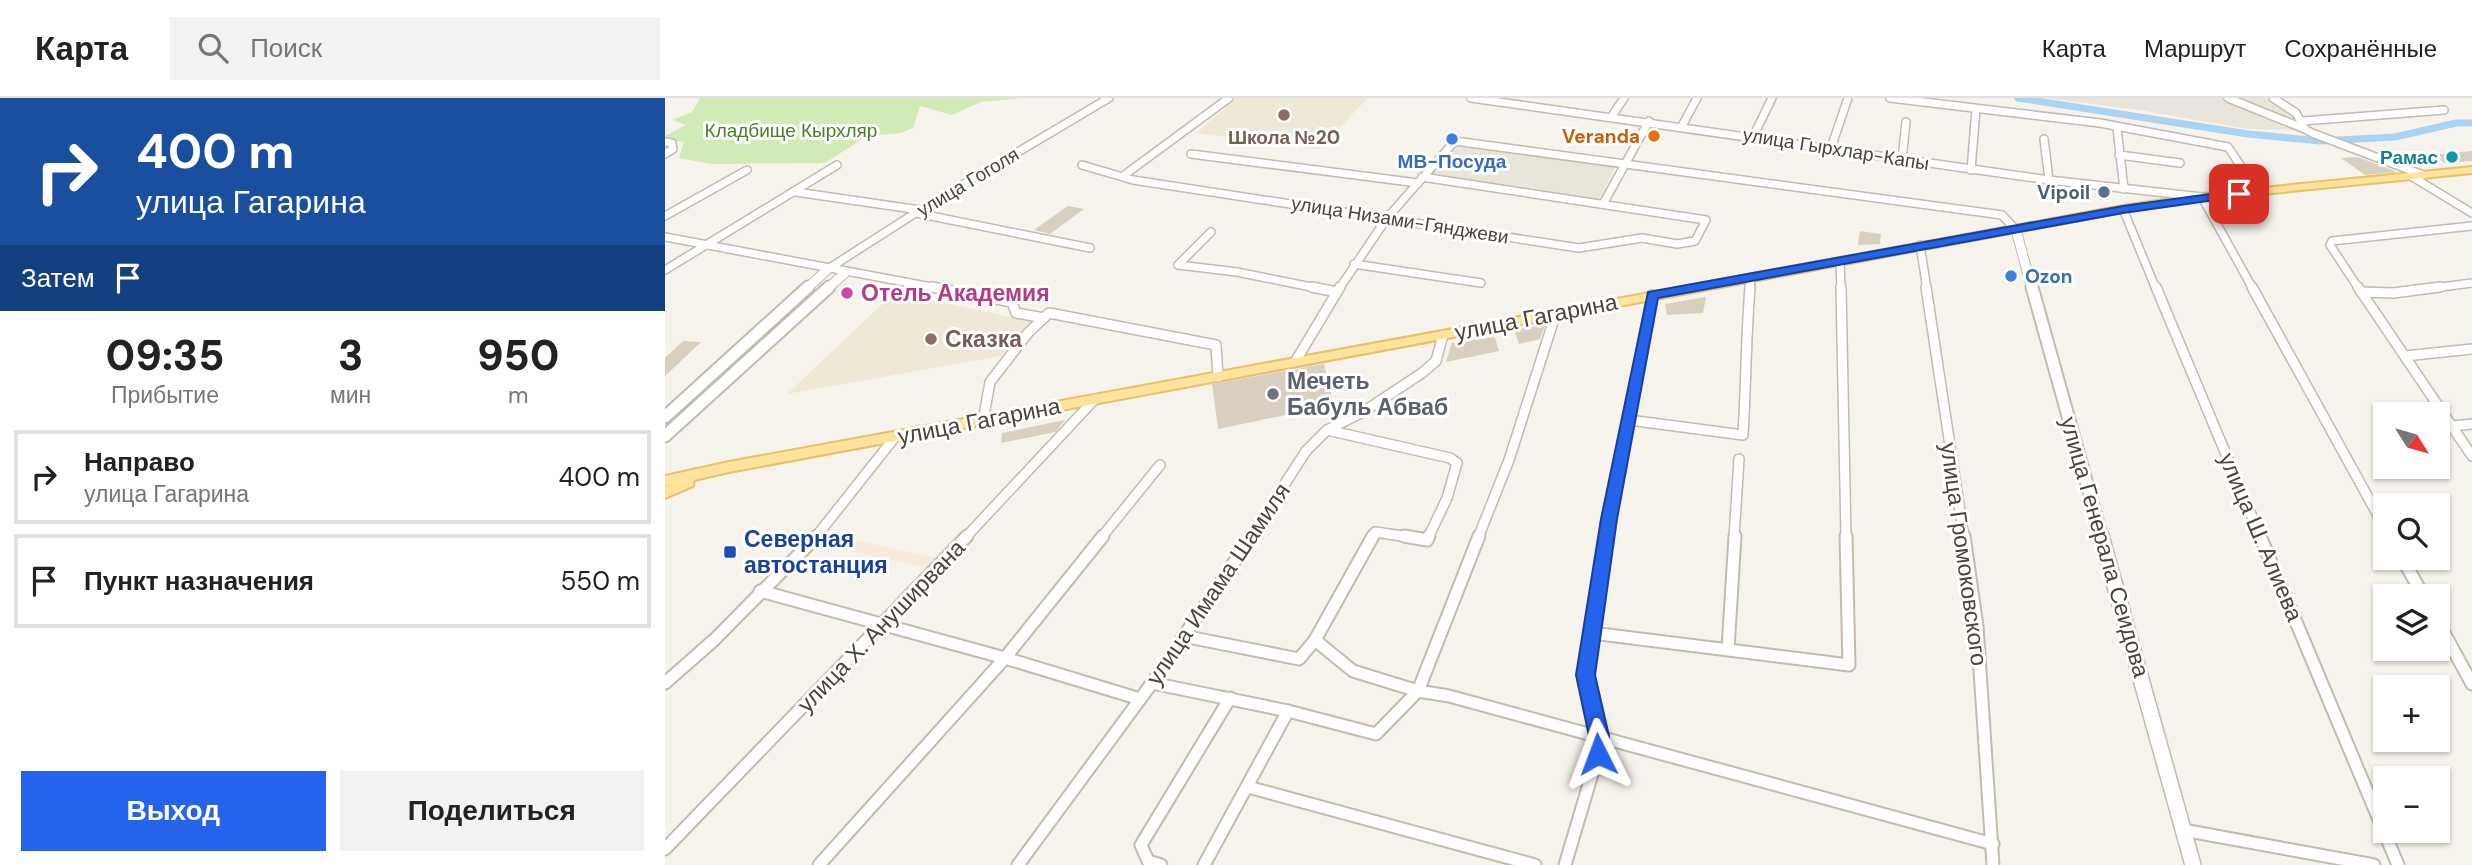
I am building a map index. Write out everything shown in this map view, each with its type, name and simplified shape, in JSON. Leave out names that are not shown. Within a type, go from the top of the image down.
[{"type":"main road","name":"улица Гагарина","points":[[665,481],[2123,209],[2201,198],[2472,170]]},
{"type":"main road","name":"улица Гагарина","points":[[665,493],[729,467]]},
{"type":"street","name":"улица Гоголя","points":[[828,269],[1109,98]]},
{"type":"street","points":[[1123,176],[1229,98]]},
{"type":"street","name":"улица Гырхлар-Капы","points":[[1471,98],[1649,121],[1971,170],[2201,198]]},
{"type":"street","points":[[1544,107],[1550,98]]},
{"type":"street","points":[[1612,116],[1624,98]]},
{"type":"street","points":[[1682,126],[1697,98]]},
{"type":"street","points":[[1753,137],[1772,98]]},
{"type":"street","points":[[1831,148],[1848,98]]},
{"type":"street","points":[[1891,98],[2075,120],[2228,147],[2259,192]]},
{"type":"street","points":[[2228,98],[2417,175],[2472,213]]},
{"type":"street","points":[[2273,98],[2296,113],[2305,129]]},
{"type":"street","points":[[1971,170],[1976,109]]},
{"type":"street","points":[[2302,121],[2444,110]]},
{"type":"street","points":[[1191,154],[1603,204],[1649,121]]},
{"type":"street","points":[[1902,159],[1906,122]]},
{"type":"street","points":[[2117,128],[2125,189]]},
{"type":"street","points":[[2044,139],[2049,180]]},
{"type":"street","points":[[1295,362],[1354,264],[1387,218],[1455,141],[2002,215],[2016,230]]},
{"type":"street","points":[[665,142],[671,144],[673,149],[665,154]]},
{"type":"street","points":[[2119,155],[2180,163]]},
{"type":"street","points":[[665,270],[837,165]]},
{"type":"street","name":"улица Низами-Гянджеви","points":[[1083,165],[1123,176],[1579,248],[1642,238],[1677,244],[1695,241],[1706,220],[1603,204]]},
{"type":"street","points":[[665,216],[747,170]]},
{"type":"street","points":[[796,192],[918,212],[1090,248]]},
{"type":"street","points":[[2201,198],[2373,506]]},
{"type":"street","name":"улица Ш. Алиева","points":[[2123,209],[2398,865]]},
{"type":"street","points":[[2472,226],[2332,241],[2330,245],[2472,456]]},
{"type":"street","name":"улица Генерала Сеидова","points":[[2016,230],[2193,865]]},
{"type":"street","points":[[1211,232],[1178,265],[1237,272],[1337,292]]},
{"type":"street","points":[[665,237],[1012,302],[1016,313],[1197,342],[1205,341],[1216,345],[1218,377]]},
{"type":"street","name":"улица Громоковского","points":[[1920,245],[1977,626],[1993,865]]},
{"type":"street","points":[[1592,633],[1849,665],[1840,261]]},
{"type":"street","points":[[1354,264],[1481,283]]},
{"type":"street","points":[[665,417],[828,269]]},
{"type":"street","points":[[665,436],[846,272]]},
{"type":"street","points":[[1629,420],[1743,435],[1746,381],[1744,366],[1751,278]]},
{"type":"street","points":[[2361,292],[2393,293],[2472,284]]},
{"type":"street","points":[[1565,865],[1598,754],[1599,736],[1585,675],[1609,519],[1652,295]]},
{"type":"street","points":[[1152,683],[1288,711],[1376,734],[1418,691],[1509,460],[1556,313]]},
{"type":"street","points":[[983,421],[990,382],[1028,333],[1047,316]]},
{"type":"street","name":"улица Имама Шамиля","points":[[1018,865],[1152,683],[1306,451],[1327,430],[1363,412],[1422,373],[1436,361],[1443,335]]},
{"type":"street","points":[[2405,356],[2472,349]]},
{"type":"street","name":"улица Х. Ануширвана","points":[[665,849],[884,625],[1095,399]]},
{"type":"street","points":[[2453,426],[2472,424]]},
{"type":"street","points":[[1183,636],[1299,659],[1315,640],[1375,532],[1427,540],[1447,498],[1457,463],[1450,458],[1327,430]]},
{"type":"street","points":[[665,683],[713,640],[826,527],[895,438]]},
{"type":"street","points":[[1728,649],[1739,459]]},
{"type":"street","points":[[819,865],[1005,658],[1160,465]]},
{"type":"street","points":[[760,591],[1005,658],[1140,699]]},
{"type":"street","points":[[1315,640],[1353,671],[1418,691],[1450,696],[1993,844]]},
{"type":"street","points":[[2450,644],[2472,684]]},
{"type":"street","points":[[1161,865],[1149,861],[1141,845],[1230,698]]},
{"type":"street","points":[[1204,865],[1288,711]]},
{"type":"street","points":[[1248,787],[1535,865]]},
{"type":"street","points":[[2183,830],[2374,865]]},
{"type":"shaded area","name":"Школа №20","points":[[1237,98],[1368,98],[1319,149],[1196,133]]},
{"type":"shaded area","points":[[2045,98],[2269,98],[2296,116],[2300,130],[2248,129],[2139,110]]},
{"type":"shaded area","points":[[1456,142],[1617,164],[1599,199],[1430,175]]},
{"type":"shaded area","name":"Сказка","points":[[895,292],[1033,322],[1001,356],[787,394]]},
{"type":"shaded area","points":[[854,540],[936,558],[926,568],[844,549]]},
{"type":"green space","name":"Кладбище Кырхляр","points":[[700,98],[1022,98],[981,102],[952,115],[920,106],[913,128],[901,133],[867,136],[825,163],[712,164],[679,158],[684,142],[665,139],[665,136],[686,125],[672,120],[692,112]]},
{"type":"building","name":"Рамас","points":[[2472,151],[2472,161],[2445,163],[2431,155]]},
{"type":"building","points":[[2357,157],[2397,172],[2365,175],[2341,158]]},
{"type":"building","points":[[1068,206],[1084,209],[1050,234],[1034,230]]},
{"type":"building","points":[[1860,231],[1881,234],[1880,244],[1858,245]]},
{"type":"building","points":[[1706,297],[1703,313],[1667,315],[1665,304]]},
{"type":"building","points":[[1545,325],[1540,339],[1519,344],[1514,330]]},
{"type":"building","points":[[1495,337],[1499,351],[1446,362],[1452,343]]},
{"type":"building","points":[[683,341],[701,342],[665,376],[665,358]]},
{"type":"building","name":"Мечеть Бабуль Абваб","points":[[1324,364],[1334,405],[1218,429],[1212,384]]},
{"type":"building","points":[[1065,420],[1055,432],[1001,443],[1002,433]]},
{"type":"waterway","points":[[2018,98],[2248,134],[2320,141],[2395,137],[2456,123],[2472,123]]},
{"type":"place","name":"Школа №20","points":[[1284,115]]},
{"type":"place","name":"Veranda","points":[[1654,136]]},
{"type":"place","name":"МВ-Посуда","points":[[1452,139]]},
{"type":"place","name":"Рамас","points":[[2452,157]]},
{"type":"place","name":"Vipoil","points":[[2104,192]]},
{"type":"place","name":"Ozon","points":[[2011,276]]},
{"type":"place","name":"Отель Академия","points":[[847,293]]},
{"type":"place","name":"Сказка","points":[[931,339]]},
{"type":"place","name":"Мечеть Бабуль Абваб","points":[[1273,394]]},
{"type":"place","name":"Северная автостанция","points":[[730,552]]},
{"type":"route","points":[[1598,754],[1599,736],[1594,705],[1585,675],[1609,519],[1652,295],[2123,209],[2239,194]]}]
